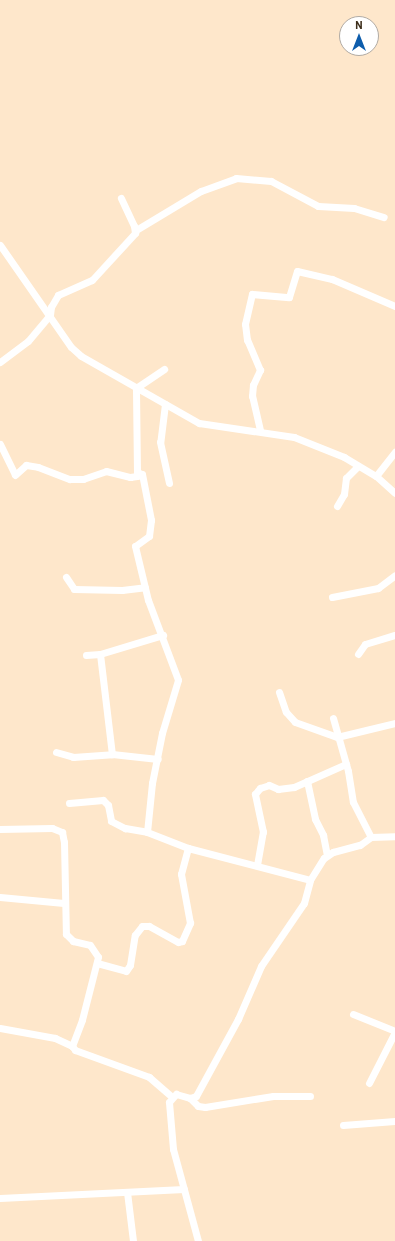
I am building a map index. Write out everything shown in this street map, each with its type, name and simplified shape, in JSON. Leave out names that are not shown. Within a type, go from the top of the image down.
[{"type":"street","points":[[0,362],[28,341],[50,315],[51,307],[58,295],[92,280],[108,265],[136,230],[201,191],[236,178],[271,181],[318,206],[354,208],[384,217]]},
{"type":"street","points":[[121,198],[136,230]]},
{"type":"street","points":[[0,245],[71,347],[81,356],[199,423],[260,430],[294,437],[358,466],[376,476],[395,494]]},
{"type":"street","points":[[260,430],[252,396],[253,385],[260,370],[247,340],[246,324],[252,294],[289,297],[297,271],[332,279],[395,306]]},
{"type":"street","points":[[136,388],[164,369]]},
{"type":"street","points":[[0,444],[15,475],[26,465],[70,479],[83,479],[106,471],[130,477],[137,476],[136,388]]},
{"type":"street","points":[[165,404],[160,442],[169,483]]},
{"type":"street","points":[[376,476],[395,452]]},
{"type":"street","points":[[337,506],[344,494],[346,478],[358,466]]},
{"type":"street","points":[[137,472],[142,474],[151,520],[149,536],[135,546],[145,586],[178,680],[162,733],[152,784],[147,832]]},
{"type":"street","points":[[332,598],[378,588],[395,575]]},
{"type":"street","points":[[66,577],[74,589],[122,590],[145,586]]},
{"type":"street","points":[[86,655],[100,654],[163,635]]},
{"type":"street","points":[[358,654],[365,644],[395,635]]},
{"type":"street","points":[[100,654],[112,754]]},
{"type":"street","points":[[279,692],[286,712],[295,722],[337,737],[395,723]]},
{"type":"street","points":[[333,718],[337,737],[346,764],[353,802],[371,837]]},
{"type":"street","points":[[56,752],[73,757],[112,754],[158,759]]},
{"type":"street","points":[[257,865],[264,832],[255,794],[260,788],[269,785],[278,789],[294,787],[346,764]]},
{"type":"street","points":[[307,780],[315,819],[323,835],[327,854]]},
{"type":"street","points":[[69,803],[103,800],[108,806],[113,823],[125,828],[147,832],[188,848],[310,880]]},
{"type":"street","points":[[0,829],[52,828],[62,832],[64,842],[64,903],[66,934],[73,941],[90,945],[98,957],[82,1020],[72,1046]]},
{"type":"street","points":[[190,1098],[196,1096],[238,1019],[261,966],[304,902],[310,880],[327,854],[360,845],[371,837],[395,836]]},
{"type":"street","points":[[97,963],[126,972],[130,965],[135,935],[142,926],[149,926],[178,942],[182,941],[190,923],[181,874],[188,848]]},
{"type":"street","points":[[0,897],[64,903]]},
{"type":"street","points":[[353,1014],[395,1032],[369,1083]]},
{"type":"street","points":[[0,1028],[55,1038],[72,1046],[75,1050],[149,1077],[172,1097]]},
{"type":"street","points":[[172,1097],[181,1094],[190,1098],[198,1106],[205,1107],[273,1096],[310,1096]]},
{"type":"street","points":[[172,1097],[168,1109],[173,1149],[198,1241]]},
{"type":"street","points":[[343,1124],[395,1120]]},
{"type":"street","points":[[0,1198],[20,1195],[66,1196],[184,1189]]},
{"type":"street","points":[[127,1192],[133,1241]]}]
